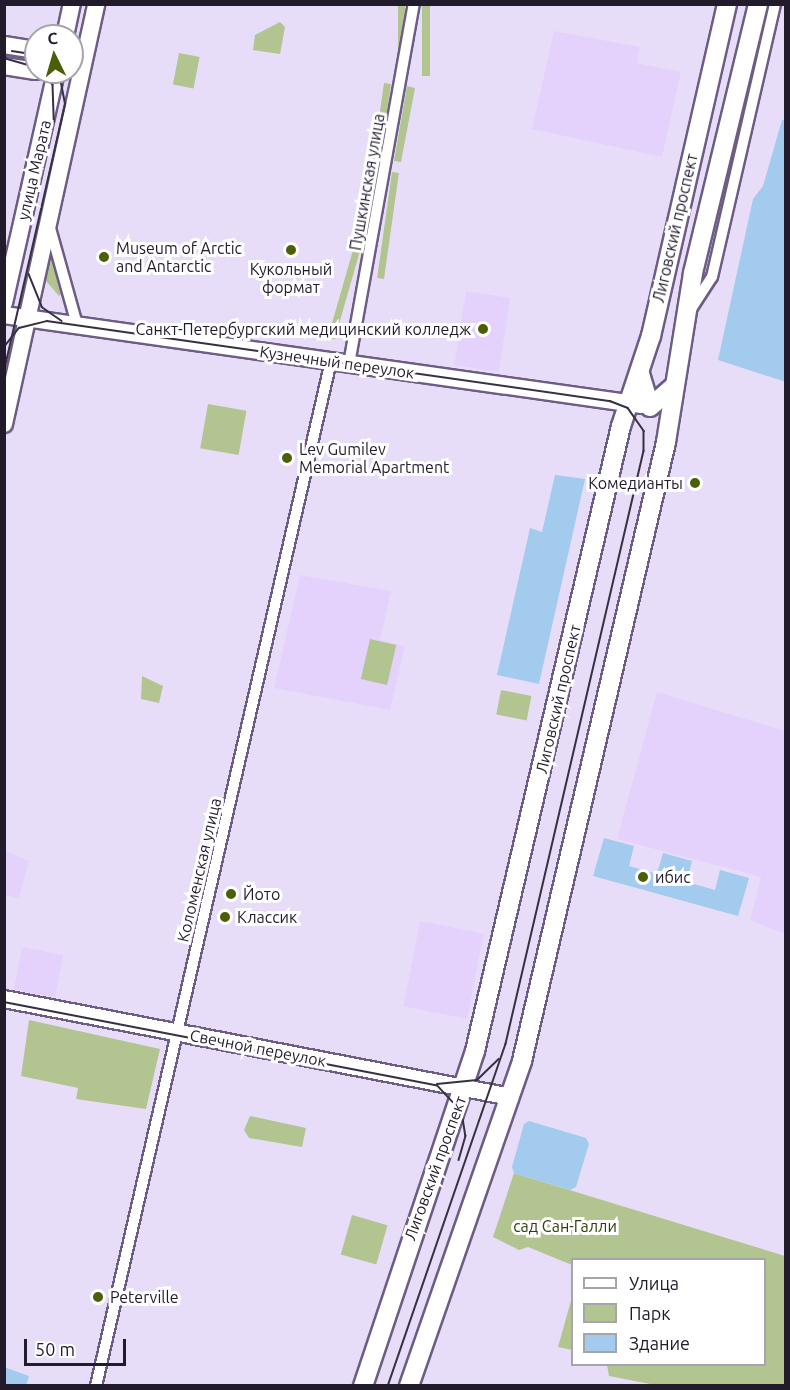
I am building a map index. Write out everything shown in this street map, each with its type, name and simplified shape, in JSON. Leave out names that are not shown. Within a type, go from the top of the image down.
[{"type":"main road","name":"Лиговский проспект","points":[[363,1386],[464,1088],[630,404],[640,374],[727,4]]},
{"type":"main road","name":"Лиговский проспект","points":[[409,1386],[511,1097],[663,454],[672,388],[690,310],[693,273],[758,4]]},
{"type":"main road","points":[[640,374],[650,406],[672,388]]},
{"type":"street","points":[[68,24],[72,4]]},
{"type":"street","name":"улица Марата","points":[[84,29],[96,4]]},
{"type":"street","name":"Пушкинская улица","points":[[349,364],[414,4]]},
{"type":"street","points":[[690,310],[712,277],[775,4]]},
{"type":"street","points":[[4,45],[24,48]]},
{"type":"street","points":[[4,66],[24,69]]},
{"type":"street","name":"улица Марата","points":[[4,303],[60,84]]},
{"type":"street","name":"улица Марата","points":[[4,424],[49,224],[63,84]]},
{"type":"street","name":"улица Марата","points":[[49,224],[77,326]]},
{"type":"street","name":"Кузнечный переулок","points":[[4,315],[669,410]]},
{"type":"street","name":"Коломенская улица","points":[[96,1386],[331,361]]},
{"type":"street","name":"Свечной переулок","points":[[4,999],[511,1097]]},
{"type":"shaded area","points":[[554,31],[640,47],[637,63],[681,72],[662,157],[532,129]]},
{"type":"shaded area","name":"Санкт-Петербургский медицинский колледж","points":[[466,291],[510,298],[499,372],[454,365]]},
{"type":"shaded area","points":[[300,575],[391,591],[380,640],[405,646],[390,710],[274,688]]},
{"type":"shaded area","points":[[657,692],[785,731],[785,934],[750,920],[761,877],[617,839]]},
{"type":"shaded area","points":[[5,851],[29,861],[19,898],[5,895]]},
{"type":"shaded area","points":[[420,921],[484,933],[467,1019],[403,1006]]},
{"type":"shaded area","points":[[22,947],[63,955],[55,997],[14,989]]},
{"type":"green space","points":[[398,5],[405,5],[405,72],[398,72]]},
{"type":"green space","points":[[422,5],[430,5],[430,76],[422,76]]},
{"type":"green space","points":[[280,22],[285,27],[280,54],[253,50],[255,35]]},
{"type":"green space","points":[[179,53],[200,57],[194,88],[173,84]]},
{"type":"green space","points":[[384,83],[391,84],[378,173],[371,172]]},
{"type":"green space","points":[[407,86],[415,88],[401,162],[394,161]]},
{"type":"green space","points":[[392,172],[399,173],[384,279],[377,278]]},
{"type":"green space","points":[[366,181],[373,182],[365,235],[358,234]]},
{"type":"green space","points":[[355,243],[362,245],[335,339],[328,337]]},
{"type":"green space","points":[[51,255],[61,294],[59,296],[46,281]]},
{"type":"green space","points":[[208,404],[246,411],[239,455],[200,448]]},
{"type":"green space","points":[[370,639],[396,645],[387,685],[361,679]]},
{"type":"green space","points":[[142,676],[163,686],[159,703],[141,699]]},
{"type":"green space","points":[[501,690],[531,696],[527,720],[496,715]]},
{"type":"green space","points":[[29,1020],[160,1049],[146,1109],[76,1099],[78,1088],[21,1076]]},
{"type":"green space","points":[[250,1116],[306,1128],[302,1147],[249,1138],[244,1130]]},
{"type":"green space","name":"сад Сан-Галли","points":[[514,1173],[785,1256],[785,1385],[655,1385],[609,1376],[607,1366],[766,1366],[766,1258],[571,1258],[571,1265],[528,1247],[519,1250],[493,1237]]},
{"type":"green space","points":[[352,1215],[388,1225],[376,1265],[341,1254]]},
{"type":"green space","points":[[571,1301],[571,1350],[558,1347]]},
{"type":"building","points":[[782,120],[786,120],[786,382],[718,360],[753,199],[763,186]]},
{"type":"building","points":[[555,475],[585,479],[539,684],[497,675],[530,528],[542,532]]},
{"type":"building","name":"ибис","points":[[604,838],[634,846],[629,866],[657,874],[663,853],[692,861],[687,882],[715,890],[720,870],[749,878],[738,916],[593,876]]},
{"type":"building","points":[[529,1121],[586,1138],[589,1144],[576,1187],[570,1190],[514,1173],[512,1167],[524,1124]]},
{"type":"building","points":[[4,1367],[29,1376],[26,1386],[4,1386]]},
{"type":"tram line","points":[[12,51],[24,53]]},
{"type":"tram line","points":[[4,58],[24,64]]},
{"type":"tram line","points":[[52,84],[54,122]]},
{"type":"tram line","points":[[4,371],[65,104],[61,84]]},
{"type":"tram line","points":[[29,274],[42,307],[62,321]]},
{"type":"tram line","points":[[4,347],[19,328],[47,321],[610,401],[628,408],[644,431],[644,451],[506,1044],[388,1386]]},
{"type":"tram line","points":[[4,1002],[437,1085],[462,1112],[466,1136],[459,1160]]},
{"type":"tram line","points":[[437,1084],[477,1080],[499,1059]]},
{"type":"place","name":"Кукольный формат","points":[[291,250]]},
{"type":"place","name":"Museum of Arctic and Antarctic","points":[[104,257]]},
{"type":"place","name":"Санкт-Петербургский медицинский колледж","points":[[483,329]]},
{"type":"place","name":"Lev Gumilev Memorial Apartment","points":[[287,458]]},
{"type":"place","name":"Комедианты","points":[[695,483]]},
{"type":"place","name":"ибис","points":[[643,877]]},
{"type":"place","name":"Йото","points":[[231,894]]},
{"type":"place","name":"Классик","points":[[225,917]]},
{"type":"place","name":"Peterville","points":[[98,1297]]}]
